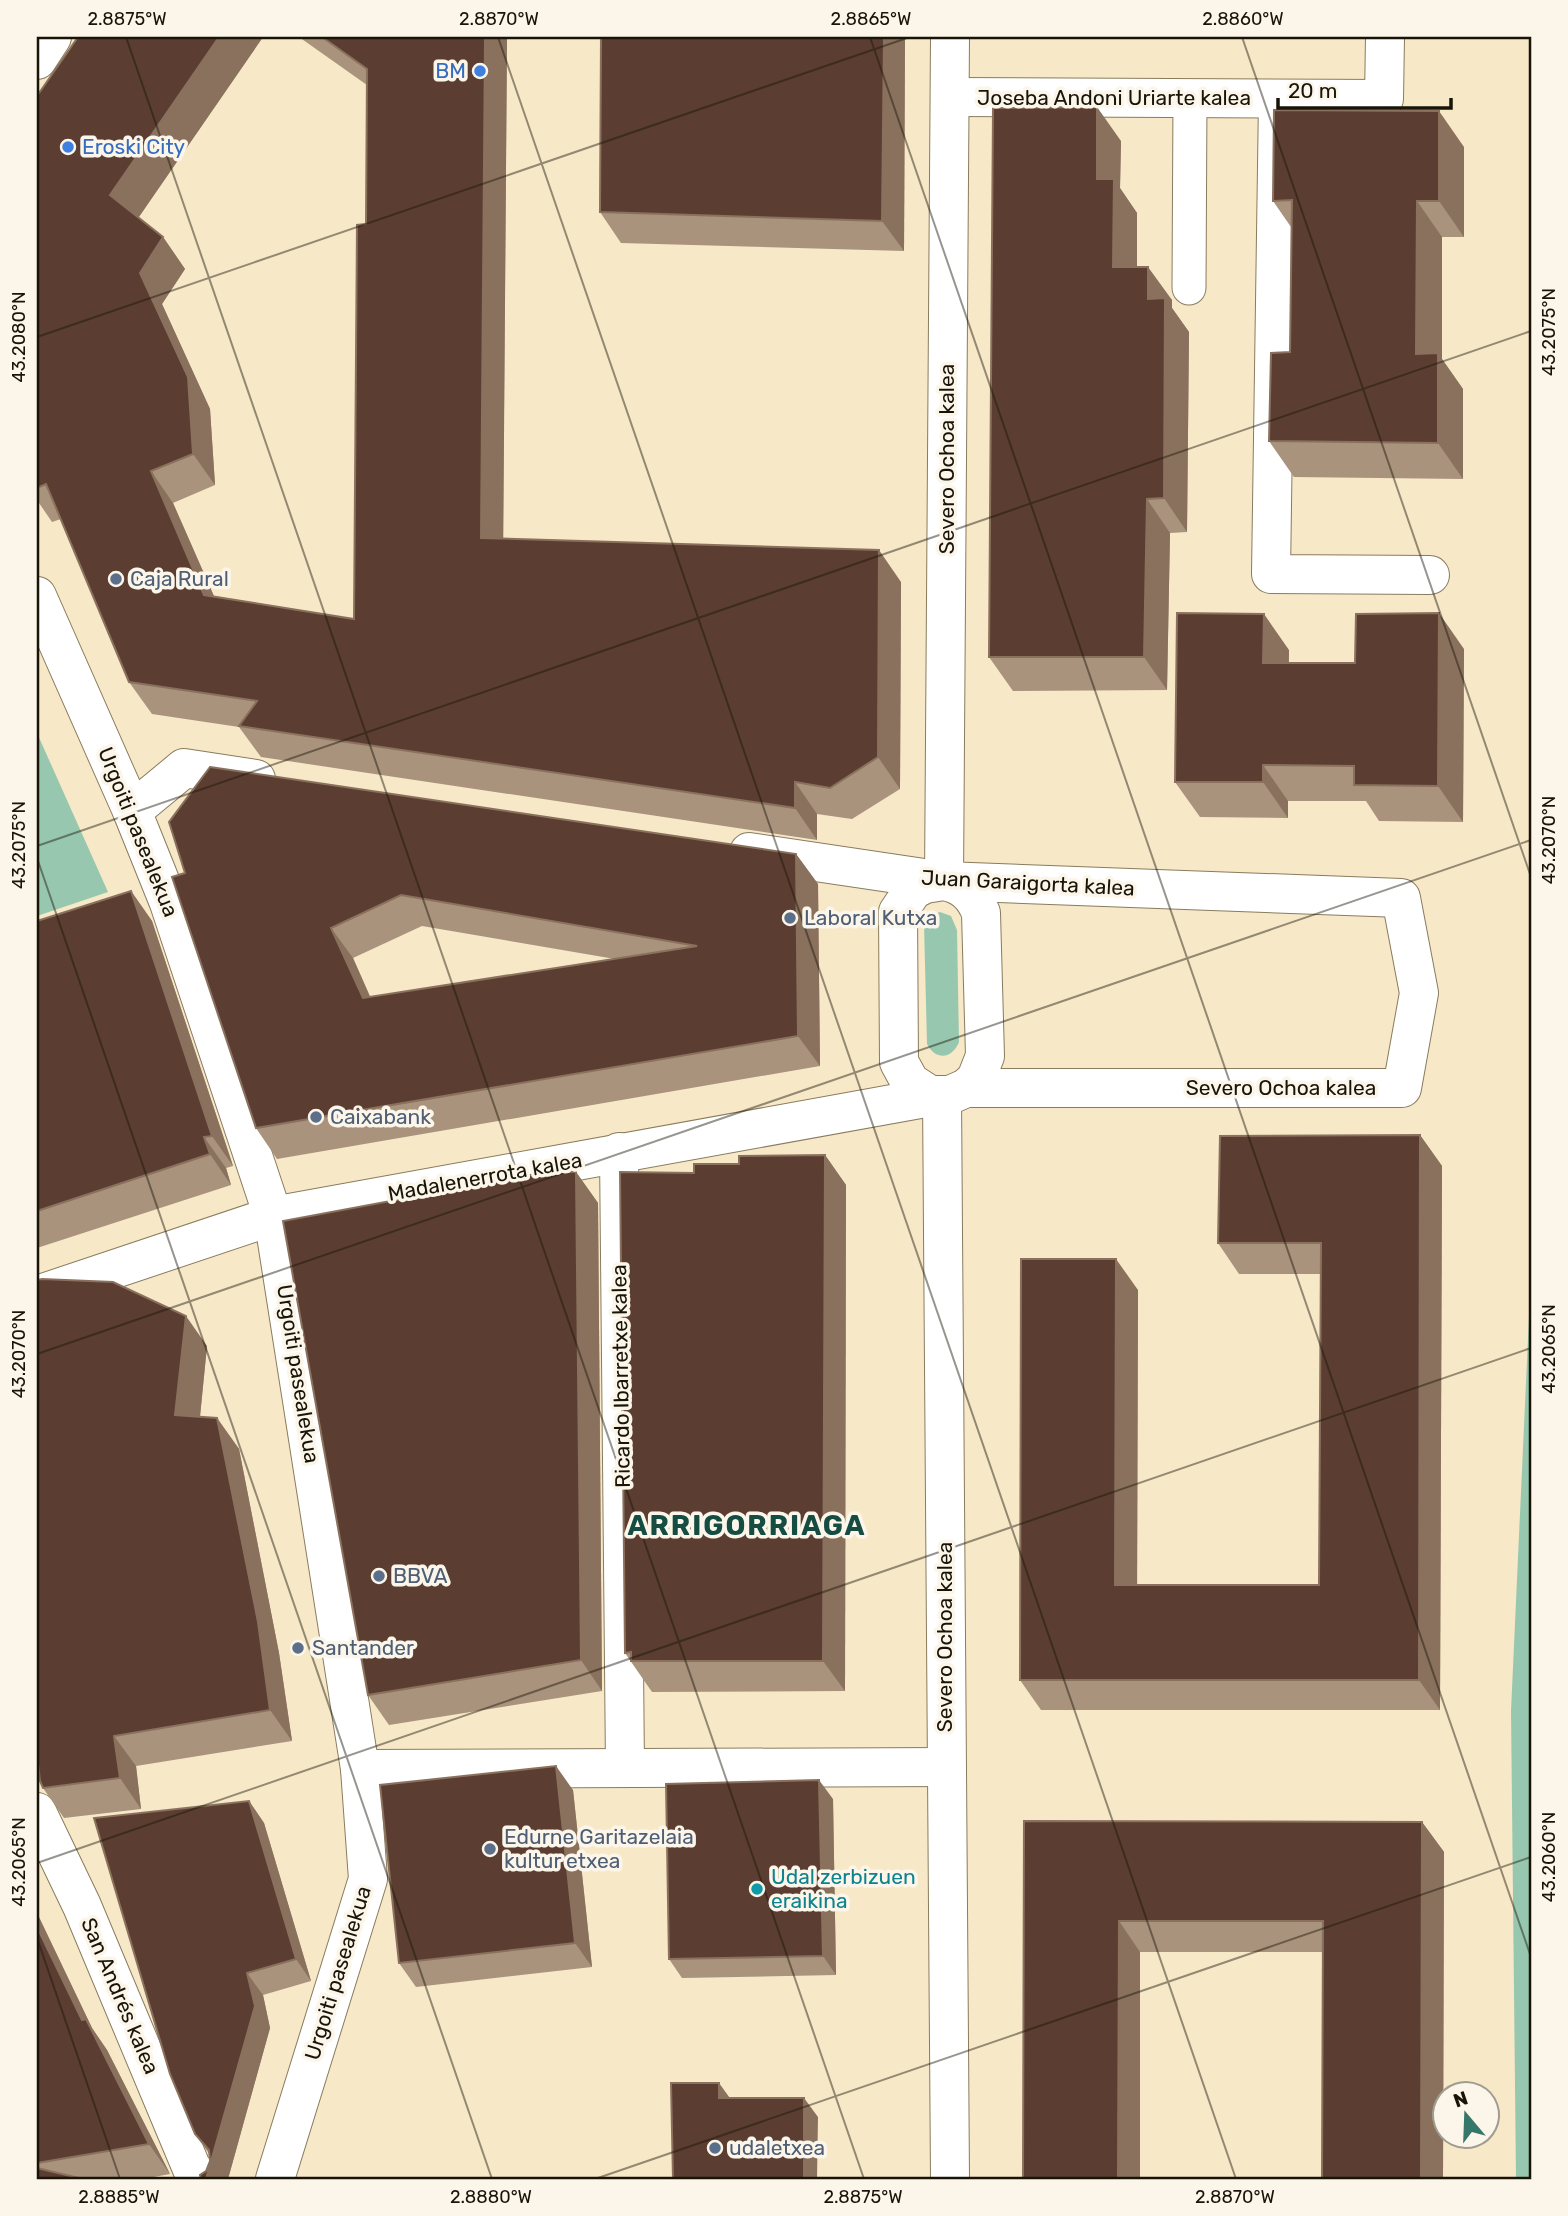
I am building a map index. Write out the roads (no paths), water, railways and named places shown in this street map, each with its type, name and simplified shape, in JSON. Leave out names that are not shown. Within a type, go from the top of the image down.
[{"type":"street","points":[[37,60],[52,37]]},
{"type":"street","name":"Severo Ochoa kalea","points":[[950,37],[944,881],[925,884],[913,890],[898,912],[900,1062],[910,1082],[930,1095],[954,1091],[1402,1088],[1419,993],[1402,898]]},
{"type":"street","name":"Joseba Andoni Uriarte kalea","points":[[950,97],[1384,99],[1384,37]]},
{"type":"street","name":"Joseba Andoni Uriarte kalea","points":[[1278,99],[1270,573],[1430,575]]},
{"type":"street","name":"Urgoiti pasealekua","points":[[37,596],[132,811],[169,903],[272,1216],[360,1769],[368,1879],[275,2179]]},
{"type":"street","points":[[132,811],[184,768],[290,784]]},
{"type":"street","name":"Juan Garaigorta kalea","points":[[716,848],[944,881],[1402,898]]},
{"type":"street","points":[[944,881],[967,891],[981,913],[985,1056],[976,1079],[954,1091]]},
{"type":"street","name":"Severo Ochoa kalea","points":[[950,2179],[947,1767],[954,1091]]},
{"type":"street","name":"Madalenerrota kalea","points":[[37,1295],[272,1216],[954,1091]]},
{"type":"street","name":"Ricardo Ibarretxe kalea","points":[[619,1152],[625,1768]]},
{"type":"street","points":[[360,1769],[947,1767]]},
{"type":"street","name":"San Andrés kalea","points":[[37,1812],[82,1906],[192,2169],[204,2179]]},
{"type":"lane","points":[[1189,288],[1190,98]]},
{"type":"place","name":"BM","points":[[480,71]]},
{"type":"place","name":"Eroski City","points":[[68,147]]},
{"type":"place","name":"Caja Rural","points":[[116,579]]},
{"type":"place","name":"Laboral Kutxa","points":[[790,918]]},
{"type":"place","name":"Caixabank","points":[[316,1117]]},
{"type":"place","name":"BBVA","points":[[379,1576]]},
{"type":"place","name":"Santander","points":[[298,1648]]},
{"type":"place","name":"Edurne Garitazelaia kultur etxea","points":[[490,1849]]},
{"type":"place","name":"Udal zerbizuen eraikina","points":[[757,1889]]},
{"type":"place","name":"udaletxea","points":[[715,2148]]},
{"type":"district","name":"ARRIGORRIAGA","points":[[747,1525]]}]
